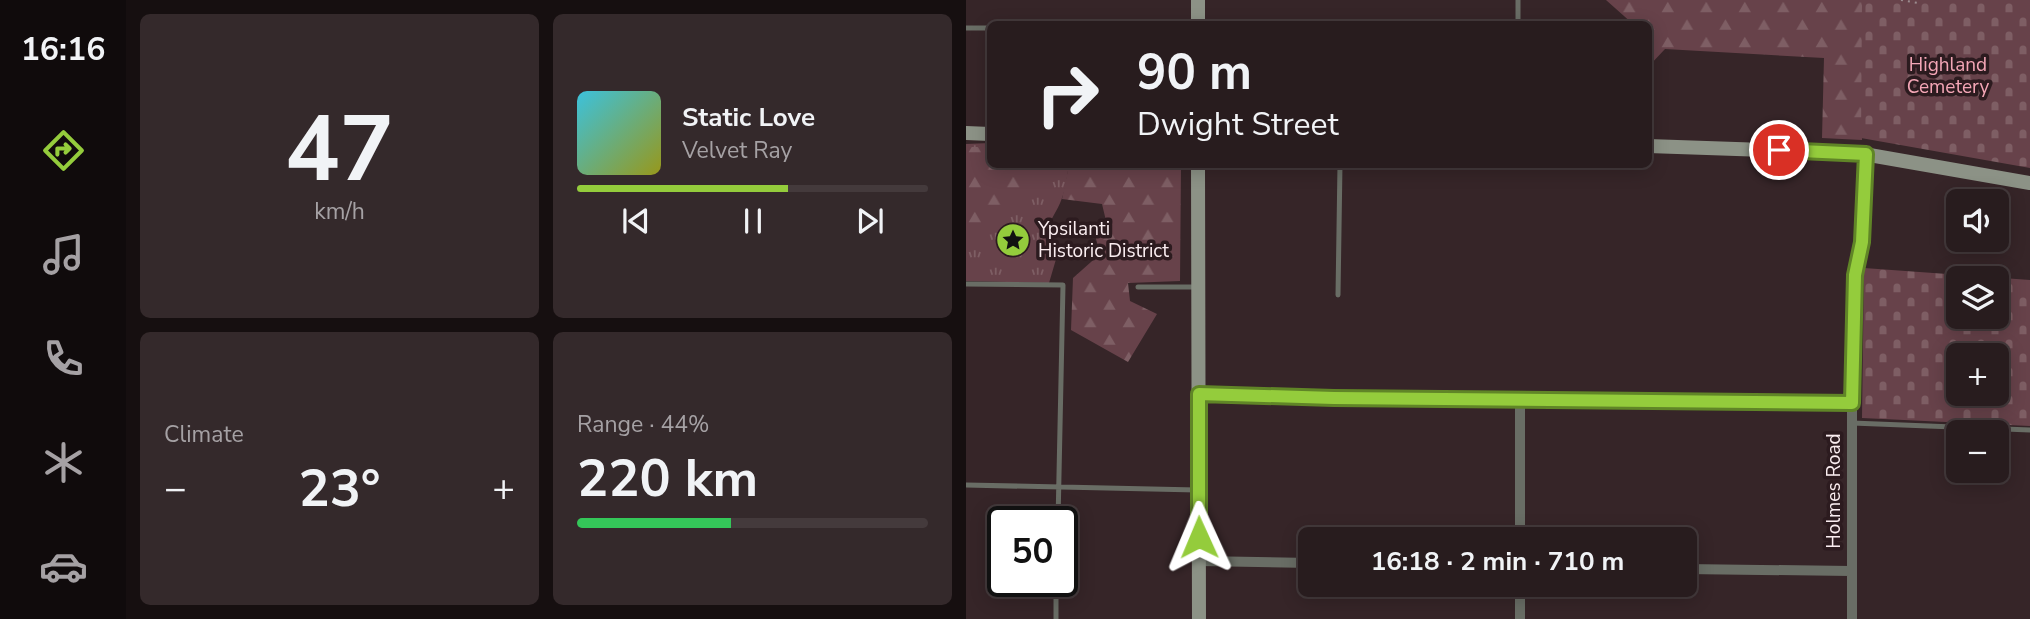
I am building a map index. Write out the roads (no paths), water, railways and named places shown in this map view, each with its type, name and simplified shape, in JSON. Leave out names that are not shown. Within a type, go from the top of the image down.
[{"type":"main road","points":[[1198,0],[1198,21]]},
{"type":"main road","points":[[966,133],[987,134]]},
{"type":"main road","points":[[1652,146],[1866,154],[2030,183]]},
{"type":"main road","points":[[1198,168],[1199,619]]},
{"type":"street","points":[[1199,394],[1334,398],[1852,403]]},
{"type":"street","points":[[1520,398],[1520,527]]},
{"type":"street","name":"Holmes Road","points":[[1852,403],[1852,619]]},
{"type":"street","points":[[1199,561],[1298,563]]},
{"type":"street","points":[[1697,569],[1851,571]]},
{"type":"street","points":[[1520,597],[1520,619]]},
{"type":"lane","points":[[1518,0],[1518,21]]},
{"type":"lane","points":[[966,28],[987,29]]},
{"type":"lane","name":"Holmes Road","points":[[1852,403],[1855,275],[1862,242],[1866,154]]},
{"type":"lane","points":[[1338,295],[1340,168]]},
{"type":"lane","points":[[966,284],[1063,285],[1058,506]]},
{"type":"lane","points":[[1138,287],[1198,287]]},
{"type":"lane","points":[[1852,423],[2030,430]]},
{"type":"lane","points":[[966,485],[1198,491]]},
{"type":"lane","points":[[1056,597],[1056,619]]},
{"type":"place","name":"Ypsilanti Historic District","points":[[1013,240]]},
{"type":"park label","name":"Highland Cemetery","points":[[1948,76]]}]
